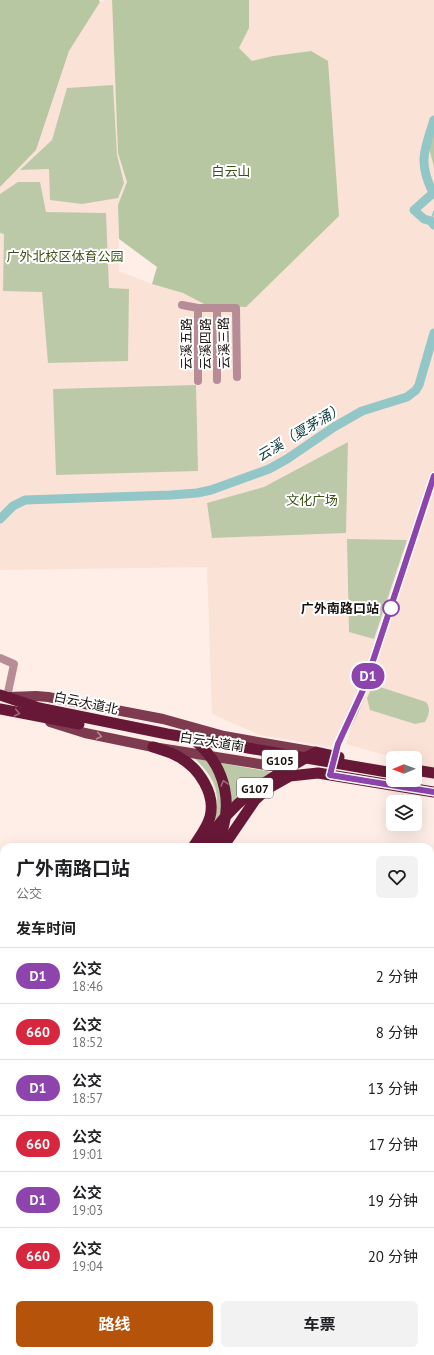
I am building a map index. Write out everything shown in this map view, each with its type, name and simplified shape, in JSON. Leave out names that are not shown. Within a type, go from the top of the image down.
[{"type":"highway","points":[[3,696],[174,729],[192,739],[208,752],[221,774],[227,799],[226,817],[220,837],[210,843]]},
{"type":"highway","name":"白云大道北","points":[[3,696],[39,708],[167,737]]},
{"type":"highway","name":"白云大道北","points":[[0,709],[35,717],[167,737]]},
{"type":"highway","name":"白云大道南","points":[[167,737],[386,772]]},
{"type":"highway","name":"白云大道南","points":[[167,737],[386,778]]},
{"type":"highway","points":[[275,744],[286,759],[285,774]]},
{"type":"highway","points":[[153,747],[175,755],[186,761],[199,775],[208,792],[211,804],[210,817],[195,843]]},
{"type":"highway","name":"白云大道南","points":[[316,752],[386,765]]},
{"type":"highway","name":"G107","points":[[225,843],[255,800],[285,774],[316,752]]},
{"type":"highway","name":"G107","points":[[209,843],[221,819],[236,804],[259,786],[285,774],[318,773],[434,792]]},
{"type":"highway","points":[[422,776],[434,773]]},
{"type":"highway","points":[[422,778],[434,780]]},
{"type":"highway","points":[[422,779],[434,786]]},
{"type":"highway","points":[[209,843],[214,837],[218,838],[221,843]]},
{"type":"main road","name":"白云大道南","points":[[3,696],[48,697],[163,719],[224,736],[316,752]]},
{"type":"main road","name":"白云大道南","points":[[35,717],[85,733],[153,747],[274,767],[285,774]]},
{"type":"main road","points":[[274,767],[279,762],[280,756],[275,744]]},
{"type":"street","points":[[182,305],[198,308],[217,308]]},
{"type":"street","name":"云溪五路","points":[[198,308],[198,381]]},
{"type":"street","name":"云溪三路","points":[[217,308],[236,308],[237,377]]},
{"type":"street","name":"云溪四路","points":[[217,308],[217,380]]},
{"type":"street","points":[[330,775],[338,744],[364,688],[434,476]]},
{"type":"street","points":[[0,658],[14,664],[3,696]]},
{"type":"shaded area","points":[[112,0],[118,153],[127,182],[118,205],[119,271],[152,284],[183,293],[206,305],[311,51],[273,56],[252,62],[239,48],[249,28],[249,0],[434,0],[434,768],[422,765],[422,751],[386,751],[386,755],[346,744],[366,684],[331,747],[260,735],[212,714],[207,567],[0,570],[0,187],[36,150],[69,51],[100,2]]},
{"type":"green space","points":[[0,0],[99,0],[100,2],[69,51],[36,150],[0,187]]},
{"type":"green space","name":"白云山","points":[[112,0],[249,0],[249,28],[239,48],[252,61],[273,56],[311,51],[328,61],[339,216],[246,307],[206,305],[183,293],[152,284],[157,267],[119,239],[118,205],[127,182],[118,153]]},
{"type":"green space","points":[[113,85],[117,155],[124,183],[118,198],[82,204],[50,200],[49,169],[20,170],[52,140],[67,88]]},
{"type":"green space","points":[[434,133],[434,167],[429,148]]},
{"type":"green space","name":"广外北校区体育公园","points":[[18,182],[40,182],[46,212],[106,213],[109,288],[129,289],[128,361],[48,363],[42,292],[3,291],[4,234],[0,233],[0,194]]},
{"type":"green space","points":[[196,385],[198,471],[56,475],[53,389]]},
{"type":"green space","name":"文化广场","points":[[348,442],[346,533],[212,538],[207,503],[264,487]]},
{"type":"green space","points":[[347,539],[407,540],[374,639],[349,632]]},
{"type":"green space","points":[[377,686],[426,702],[429,707],[429,712],[425,722],[415,724],[370,710],[367,698],[372,688]]},
{"type":"green space","points":[[194,758],[272,772],[240,795],[214,825],[217,805],[215,788],[208,773]]},
{"type":"waterway","name":"云溪（夏茅涌）","points":[[434,120],[424,156],[425,173],[433,193],[414,210],[424,219],[431,221],[434,225]]},
{"type":"waterway","points":[[431,221],[434,211]]},
{"type":"waterway","name":"云溪（夏茅涌）","points":[[0,519],[13,506],[25,500],[197,493],[211,490],[269,469],[287,459],[334,427],[362,411],[407,397],[416,390],[419,385],[434,333]]},
{"type":"bus line","name":"D1","points":[[434,476],[364,688],[338,744],[330,775],[434,792]]},
{"type":"place","name":"广外南路口站","points":[[391,608]]}]
